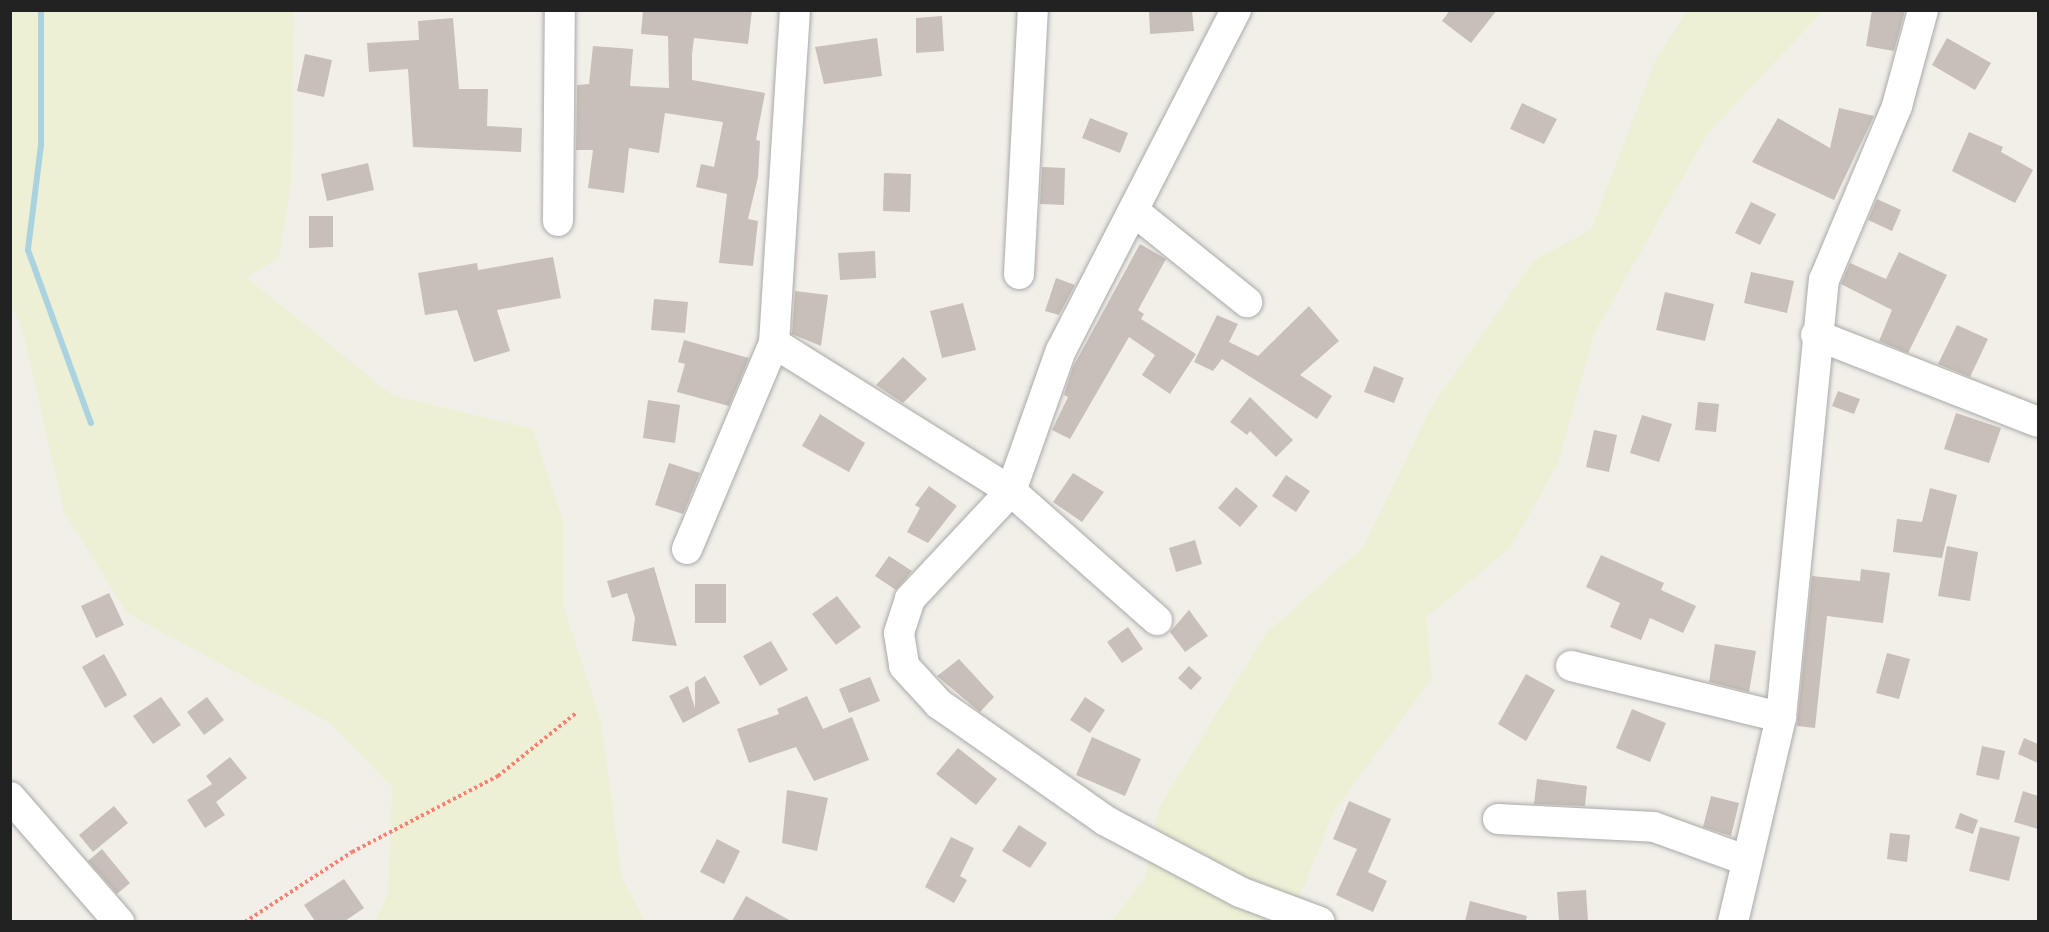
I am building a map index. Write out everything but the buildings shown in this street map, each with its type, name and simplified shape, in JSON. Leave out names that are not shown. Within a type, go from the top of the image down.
[{"type":"street","points":[[558,221],[560,10]]},
{"type":"street","points":[[687,549],[774,343],[795,10]]},
{"type":"street","points":[[1019,274],[1033,10]]},
{"type":"street","points":[[1236,10],[1135,212],[1061,350],[1011,491],[910,599],[899,633],[904,666],[939,704],[1106,821],[1240,892],[1320,921]]},
{"type":"street","points":[[1733,921],[1745,860],[1781,717],[1791,584],[1806,494],[1816,335],[1824,280],[1897,106],[1923,10]]},
{"type":"street","points":[[1135,212],[1247,302]]},
{"type":"street","points":[[1816,335],[2038,422]]},
{"type":"street","points":[[774,343],[1011,491],[1157,620]]},
{"type":"street","points":[[1571,666],[1781,717]]},
{"type":"street","points":[[10,797],[119,921]]},
{"type":"street","points":[[1498,819],[1654,827],[1745,860]]},
{"type":"path","points":[[245,921],[352,852],[498,776],[576,713]]},
{"type":"green space","points":[[10,11],[294,11],[291,183],[279,258],[246,277],[392,395],[533,429],[563,520],[563,604],[601,721],[622,879],[645,921],[375,921],[388,893],[392,787],[328,722],[127,613],[64,512],[23,332],[11,305]]},
{"type":"green space","points":[[1687,11],[1823,11],[1708,133],[1594,334],[1558,463],[1511,547],[1426,618],[1432,678],[1334,811],[1290,921],[1111,922],[1145,878],[1158,809],[1266,633],[1364,546],[1430,409],[1534,260],[1591,230],[1655,61]]},
{"type":"waterway","points":[[41,10],[41,145],[28,250],[91,423]]}]
